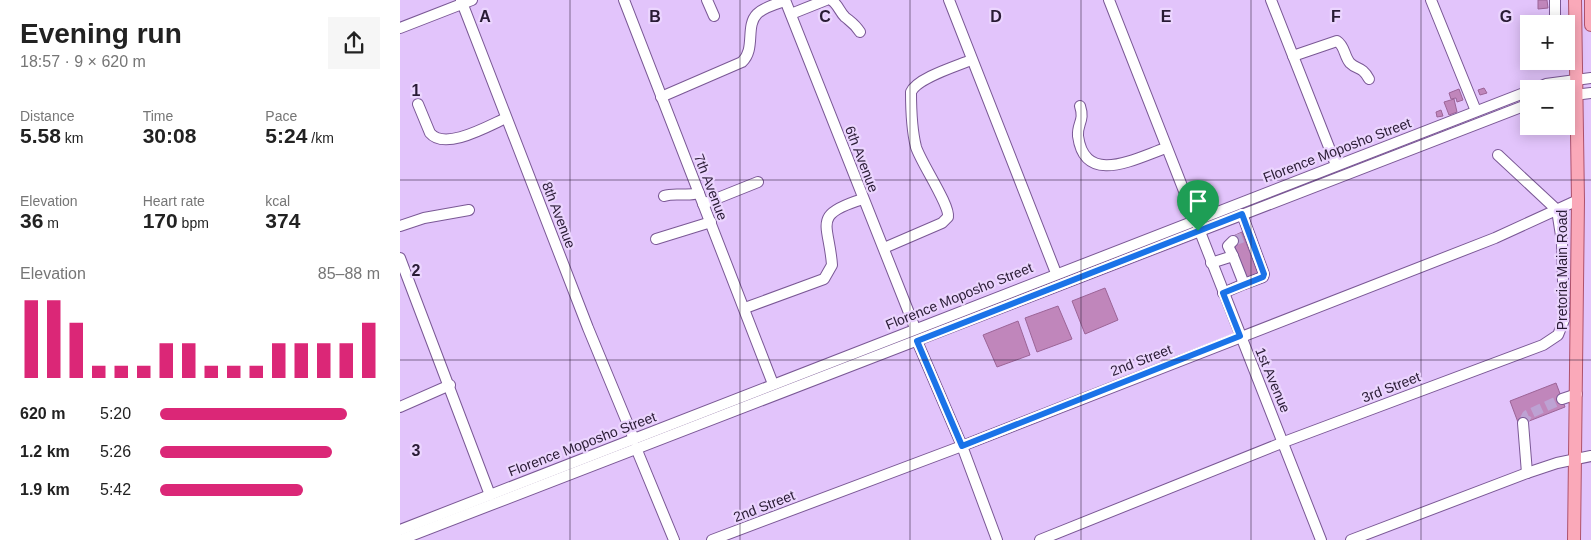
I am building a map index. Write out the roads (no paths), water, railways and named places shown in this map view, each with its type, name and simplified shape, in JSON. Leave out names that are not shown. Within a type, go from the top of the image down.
[{"type":"main road","name":"Pretoria Main Road","points":[[1575,0],[1577,80],[1575,85]]},
{"type":"main road","points":[[1591,0],[1591,25]]},
{"type":"main road","name":"Pretoria Main Road","points":[[1574,135],[1578,200],[1574,540]]},
{"type":"street","name":"7th Avenue","points":[[624,0],[773,384]]},
{"type":"street","points":[[707,0],[714,16]]},
{"type":"street","points":[[661,97],[742,62],[748,53],[754,18],[764,10],[785,0]]},
{"type":"street","name":"6th Avenue","points":[[785,0],[916,328]]},
{"type":"street","points":[[791,14],[826,0]]},
{"type":"street","points":[[831,0],[835,2],[845,17],[854,22],[860,32]]},
{"type":"street","points":[[949,0],[1056,272]]},
{"type":"street","name":"1st Avenue","points":[[1109,0],[1198,231],[1284,442],[1321,540]]},
{"type":"street","points":[[1271,0],[1336,165]]},
{"type":"street","points":[[1431,0],[1476,111]]},
{"type":"street","points":[[1555,0],[1555,15]]},
{"type":"street","points":[[400,28],[465,1]]},
{"type":"street","name":"8th Avenue","points":[[465,1],[506,118],[674,540]]},
{"type":"street","points":[[1293,56],[1337,41],[1341,44],[1350,63],[1364,71],[1369,79]]},
{"type":"street","points":[[884,248],[942,223],[948,217],[948,209],[930,179],[916,148],[911,92],[921,82],[971,60]]},
{"type":"street","points":[[1577,80],[1591,78]]},
{"type":"street","points":[[1575,95],[1591,93]]},
{"type":"street","name":"Florence Moposho Street","points":[[400,540],[773,384],[1056,272],[1520,94]]},
{"type":"street","points":[[418,104],[430,134],[443,140],[455,139],[506,118]]},
{"type":"street","points":[[1080,106],[1083,119],[1078,134],[1082,152],[1088,160],[1095,164],[1119,164],[1166,148]]},
{"type":"street","name":"Florence Moposho Street","points":[[400,530],[490,495],[917,341],[1520,107]]},
{"type":"street","points":[[1498,155],[1557,210]]},
{"type":"street","points":[[703,204],[758,182]]},
{"type":"street","points":[[664,196],[677,194],[688,197],[699,193]]},
{"type":"street","points":[[745,308],[824,280],[832,265],[825,232],[828,219],[835,209],[863,199]]},
{"type":"street","name":"2nd Street","points":[[712,540],[962,446],[1495,238],[1578,200]]},
{"type":"street","points":[[400,226],[424,218],[469,210]]},
{"type":"street","name":"3rd Street","points":[[1040,540],[1284,442],[1543,345],[1558,335],[1564,320],[1562,242],[1557,210]]},
{"type":"street","points":[[1223,293],[1263,277],[1264,274],[1247,236],[1242,214]]},
{"type":"street","points":[[656,239],[711,222]]},
{"type":"street","points":[[1233,241],[1228,246],[1244,284]]},
{"type":"street","points":[[1211,263],[1233,256]]},
{"type":"street","points":[[400,258],[450,385],[490,495]]},
{"type":"street","points":[[917,341],[962,446],[997,540]]},
{"type":"street","points":[[400,407],[450,385]]},
{"type":"street","points":[[1562,399],[1577,394]]},
{"type":"street","points":[[1523,423],[1527,473]]},
{"type":"street","points":[[1351,540],[1527,473],[1576,458],[1591,456]]},
{"type":"tunnel","points":[[1233,241],[1244,237]]},
{"type":"tunnel","points":[[1523,423],[1527,415],[1562,399]]}]
